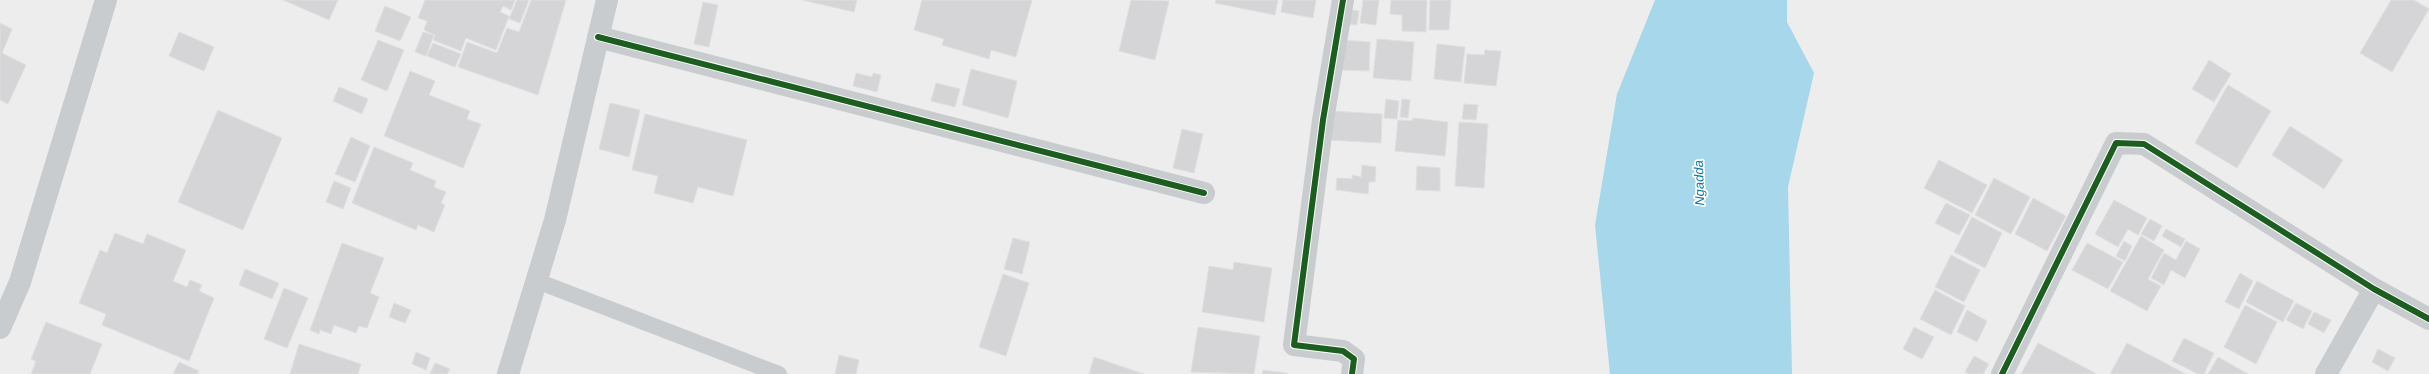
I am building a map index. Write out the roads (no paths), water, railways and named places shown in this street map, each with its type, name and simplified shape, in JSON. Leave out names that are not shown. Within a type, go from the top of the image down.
[{"type":"street","points":[[0,328],[20,282],[106,0]]},
{"type":"street","points":[[508,374],[555,220],[607,0]]},
{"type":"street","points":[[1343,0],[1323,120],[1294,345],[1343,351],[1354,359],[1352,374]]},
{"type":"street","points":[[598,37],[1204,192]]},
{"type":"street","points":[[2002,374],[2116,143],[2144,144],[2374,289],[2429,319]]},
{"type":"street","points":[[2326,374],[2374,289]]},
{"type":"lane","points":[[537,281],[779,374]]},
{"type":"water","name":"Ngadda","points":[[1655,0],[1787,0],[1787,22],[1814,73],[1788,187],[1792,374],[1610,374],[1595,225],[1617,94]]}]
